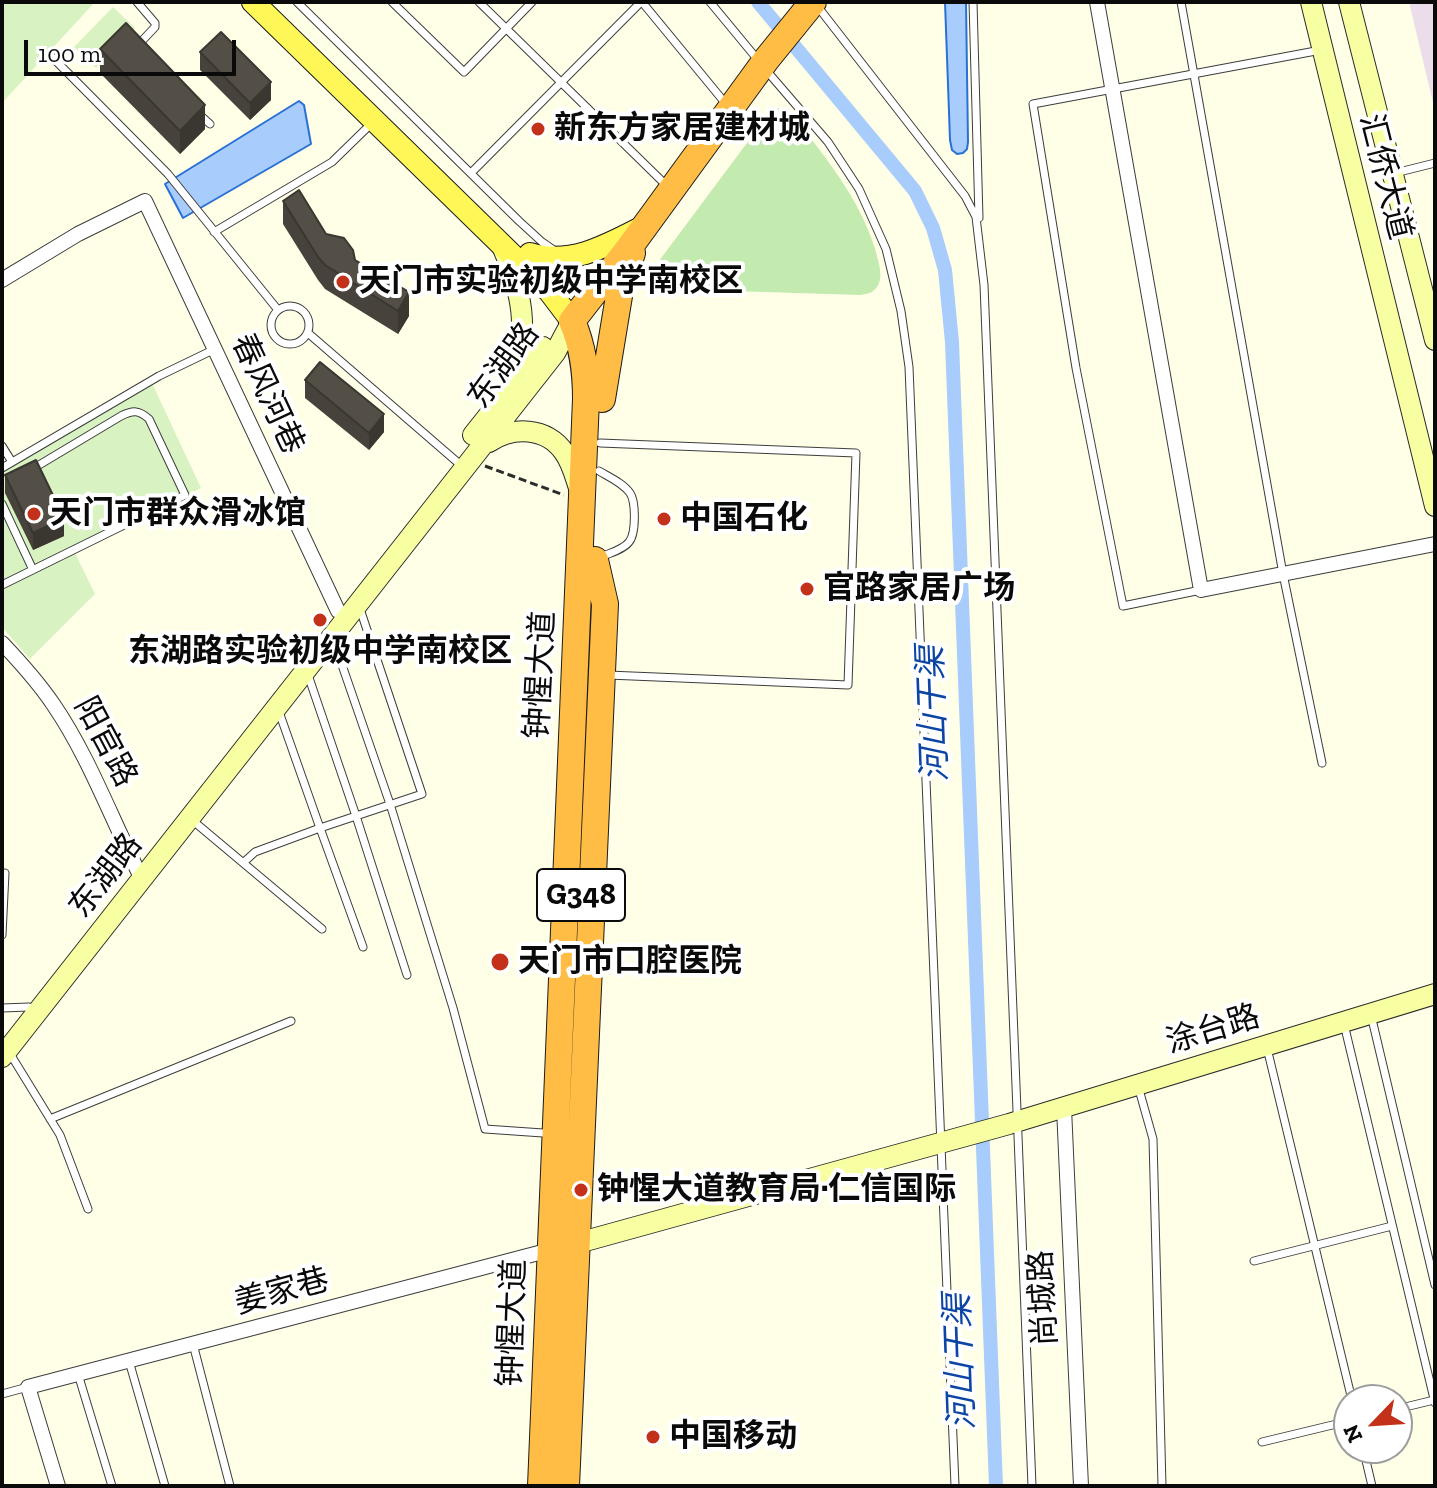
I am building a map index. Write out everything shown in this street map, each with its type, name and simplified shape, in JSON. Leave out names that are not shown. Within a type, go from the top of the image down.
[{"type":"highway","points":[[577,314],[764,63],[813,3]]},
{"type":"highway","points":[[602,399],[620,290],[646,225]]},
{"type":"highway","name":"钟惺大道","points":[[541,1486],[537,1441],[558,1248],[602,399],[600,360],[593,332],[577,314]]},
{"type":"highway","name":"钟惺大道","points":[[555,1486],[564,807],[583,502],[586,381],[577,314]]},
{"type":"highway","points":[[558,1248],[602,675],[605,604],[595,560]]},
{"type":"highway","points":[[564,807],[543,1133],[558,1248],[566,1486]]},
{"type":"highway","points":[[529,1486],[537,1441]]},
{"type":"main road","name":"钟惺大道","points":[[253,2],[550,292],[577,314]]},
{"type":"main road","name":"钟惺大道","points":[[272,2],[566,289],[577,314]]},
{"type":"main road","name":"汇侨大道","points":[[1311,2],[1435,506]]},
{"type":"main road","name":"汇侨大道","points":[[1349,2],[1435,340]]},
{"type":"main road","points":[[530,254],[563,257],[604,246],[646,225]]},
{"type":"main road","points":[[500,243],[516,280],[522,313],[521,346],[514,383]]},
{"type":"main road","name":"东湖路","points":[[468,459],[514,383],[544,346],[577,314]]},
{"type":"main road","name":"东湖路","points":[[4,1050],[348,607],[555,353],[577,314]]},
{"type":"main road","points":[[468,459],[494,438],[518,431],[547,437],[557,444],[571,463],[583,502]]},
{"type":"main road","name":"东湖路","points":[[4,1050],[29,1007],[190,818],[332,637],[348,607]]},
{"type":"main road","name":"涂台路","points":[[944,1142],[1435,994]]},
{"type":"main road","points":[[558,1248],[944,1142]]},
{"type":"street","points":[[1097,2],[1201,590],[1435,544]]},
{"type":"street","name":"春风河巷","points":[[2,279],[78,234],[145,201],[215,349],[348,607]]},
{"type":"street","name":"阳官路","points":[[2,643],[53,703],[70,731],[140,874]]},
{"type":"street","name":"尚城路","points":[[1064,1108],[1081,1486]]},
{"type":"street","name":"姜家巷","points":[[28,1387],[558,1248]]},
{"type":"street","points":[[28,1387],[58,1486]]},
{"type":"lane","points":[[137,2],[155,23],[140,43],[142,56]]},
{"type":"lane","points":[[297,2],[542,242],[563,257]]},
{"type":"lane","points":[[392,2],[464,72],[532,2]]},
{"type":"lane","points":[[479,2],[671,190]]},
{"type":"lane","points":[[471,173],[642,2],[730,109]]},
{"type":"lane","points":[[710,2],[828,142],[859,189],[886,249],[901,311],[909,367],[944,1142],[955,1486]]},
{"type":"lane","points":[[973,2],[1013,1123],[1032,1486]]},
{"type":"lane","points":[[1181,2],[1283,574],[1322,763]]},
{"type":"lane","points":[[813,3],[965,196],[976,217],[980,241]]},
{"type":"lane","points":[[1201,590],[1123,606],[1076,368],[1033,104],[1323,49]]},
{"type":"lane","points":[[52,57],[168,174],[278,310]]},
{"type":"lane","points":[[190,105],[210,124]]},
{"type":"lane","points":[[214,232],[332,162],[374,120]]},
{"type":"lane","points":[[1393,173],[1435,163]]},
{"type":"lane","points":[[290,306],[302,310],[309,321],[308,333],[299,342],[286,344],[273,333],[272,321],[278,310],[290,306]]},
{"type":"lane","points":[[308,333],[468,459]]},
{"type":"lane","points":[[2,468],[159,376],[215,349]]},
{"type":"lane","points":[[2,585],[185,495],[149,419],[141,412],[131,411],[121,416],[28,471]]},
{"type":"lane","points":[[600,443],[856,453],[848,685],[602,675]]},
{"type":"lane","points":[[2,446],[12,462]]},
{"type":"lane","points":[[595,560],[627,545],[633,530],[632,496],[599,471]]},
{"type":"lane","points":[[2,504],[33,570]]},
{"type":"lane","points":[[243,863],[255,852],[275,843],[422,794],[348,607]]},
{"type":"lane","points":[[332,637],[390,804],[453,1008],[485,1129],[543,1133]]},
{"type":"lane","points":[[306,670],[407,975]]},
{"type":"lane","points":[[277,707],[363,947]]},
{"type":"lane","points":[[190,818],[322,929]]},
{"type":"lane","points":[[2,935],[5,873]]},
{"type":"lane","points":[[2,1008],[29,1007]]},
{"type":"lane","points":[[1370,1014],[1435,1285]]},
{"type":"lane","points":[[50,1119],[291,1021]]},
{"type":"lane","points":[[1343,1022],[1435,1401],[1413,1406]]},
{"type":"lane","points":[[1267,1045],[1348,1384]]},
{"type":"lane","points":[[4,1050],[60,1135],[88,1209]]},
{"type":"lane","points":[[1138,1085],[1153,1139],[1162,1486]]},
{"type":"lane","points":[[1254,1261],[1392,1226]]},
{"type":"lane","points":[[193,1344],[230,1486]]},
{"type":"lane","points":[[129,1361],[165,1486]]},
{"type":"lane","points":[[78,1374],[112,1486]]},
{"type":"lane","points":[[2,1394],[28,1387]]},
{"type":"lane","points":[[1262,1442],[1333,1425]]},
{"type":"lane","points":[[1367,1464],[1372,1486]]},
{"type":"path","points":[[468,459],[583,502]]},
{"type":"shaded area","points":[[1409,2],[1435,2],[1435,111]]},
{"type":"green space","points":[[2,2],[95,2],[2,103]]},
{"type":"green space","points":[[113,7],[135,28],[96,68],[74,47]]},
{"type":"green space","points":[[779,108],[789,110],[839,177],[860,213],[879,262],[880,278],[876,288],[860,295],[668,289],[654,283],[656,265],[770,112]]},
{"type":"green space","points":[[152,383],[201,488],[74,551],[95,594],[30,659],[2,627],[2,471]]},
{"type":"water","points":[[945,2],[966,2],[968,142],[967,149],[957,154],[952,150],[950,140]]},
{"type":"water","points":[[299,101],[304,105],[311,144],[183,218],[165,184]]},
{"type":"building","points":[[126,23],[205,105],[180,131],[100,49]]},
{"type":"building","points":[[221,32],[271,82],[250,103],[200,52]]},
{"type":"building","points":[[299,190],[326,234],[344,238],[353,250],[355,260],[409,292],[398,311],[325,265],[318,257],[283,201]]},
{"type":"building","points":[[320,362],[384,414],[369,433],[305,380]]},
{"type":"building","points":[[36,460],[64,518],[33,533],[5,475]]},
{"type":"waterway","name":"河山干渠","points":[[758,2],[915,191],[933,228],[945,270],[952,342],[996,1486]]},
{"type":"place","name":"新东方家居建材城","points":[[538,129]]},
{"type":"place","name":"天门市实验初级中学南校区","points":[[343,282]]},
{"type":"place","name":"天门市群众滑冰馆","points":[[34,514]]},
{"type":"place","name":"中国石化","points":[[664,519]]},
{"type":"place","name":"官路家居广场","points":[[807,589]]},
{"type":"place","name":"东湖路实验初级中学南校区","points":[[320,620]]},
{"type":"place","name":"天门市口腔医院","points":[[500,962]]},
{"type":"place","name":"钟惺大道教育局·仁信国际","points":[[581,1190]]},
{"type":"place","name":"中国移动","points":[[653,1437]]}]
